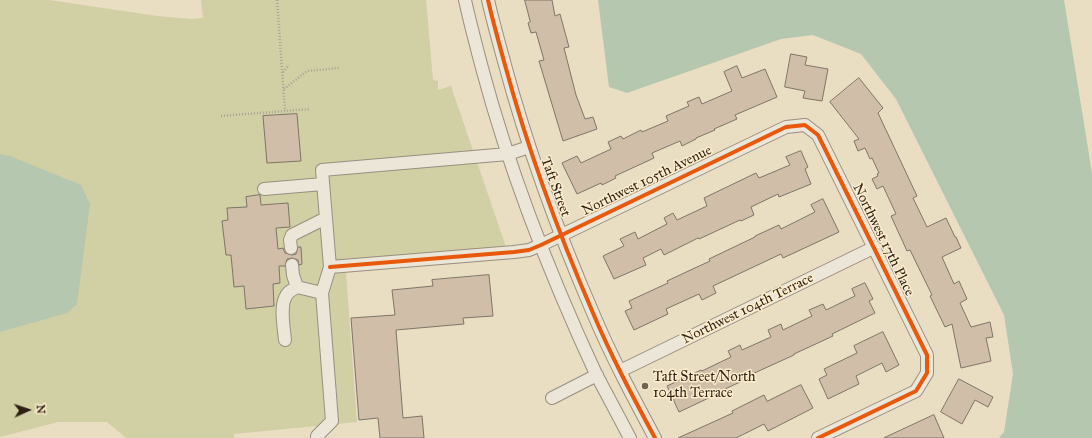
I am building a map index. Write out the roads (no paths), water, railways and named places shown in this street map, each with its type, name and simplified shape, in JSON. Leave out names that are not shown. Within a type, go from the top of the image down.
[{"type":"street","points":[[465,0],[491,102],[540,246],[597,375],[630,438]]},
{"type":"street","name":"Taft Street","points":[[488,0],[512,93],[529,147],[561,235],[593,314],[620,372],[655,438]]},
{"type":"street","name":"Northwest 105th Avenue","points":[[330,268],[514,252],[540,246],[786,127],[805,125]]},
{"type":"street","name":"Northwest 17th Place","points":[[805,125],[818,135],[875,247],[927,355],[927,373],[916,391],[818,438]]},
{"type":"street","points":[[317,438],[317,436],[332,420],[322,293],[330,268],[322,170],[508,154],[529,147]]},
{"type":"street","points":[[264,189],[323,184]]},
{"type":"street","points":[[291,248],[290,240],[292,235],[326,218]]},
{"type":"street","name":"Northwest 104th Terrace","points":[[620,372],[875,247]]},
{"type":"street","points":[[292,265],[293,275],[297,287]]},
{"type":"street","points":[[285,340],[283,317],[285,297],[290,291],[297,287],[322,293]]},
{"type":"street","points":[[552,398],[597,375]]},
{"type":"place","name":"Taft Street/North 104th Terrace","points":[[645,386]]}]
